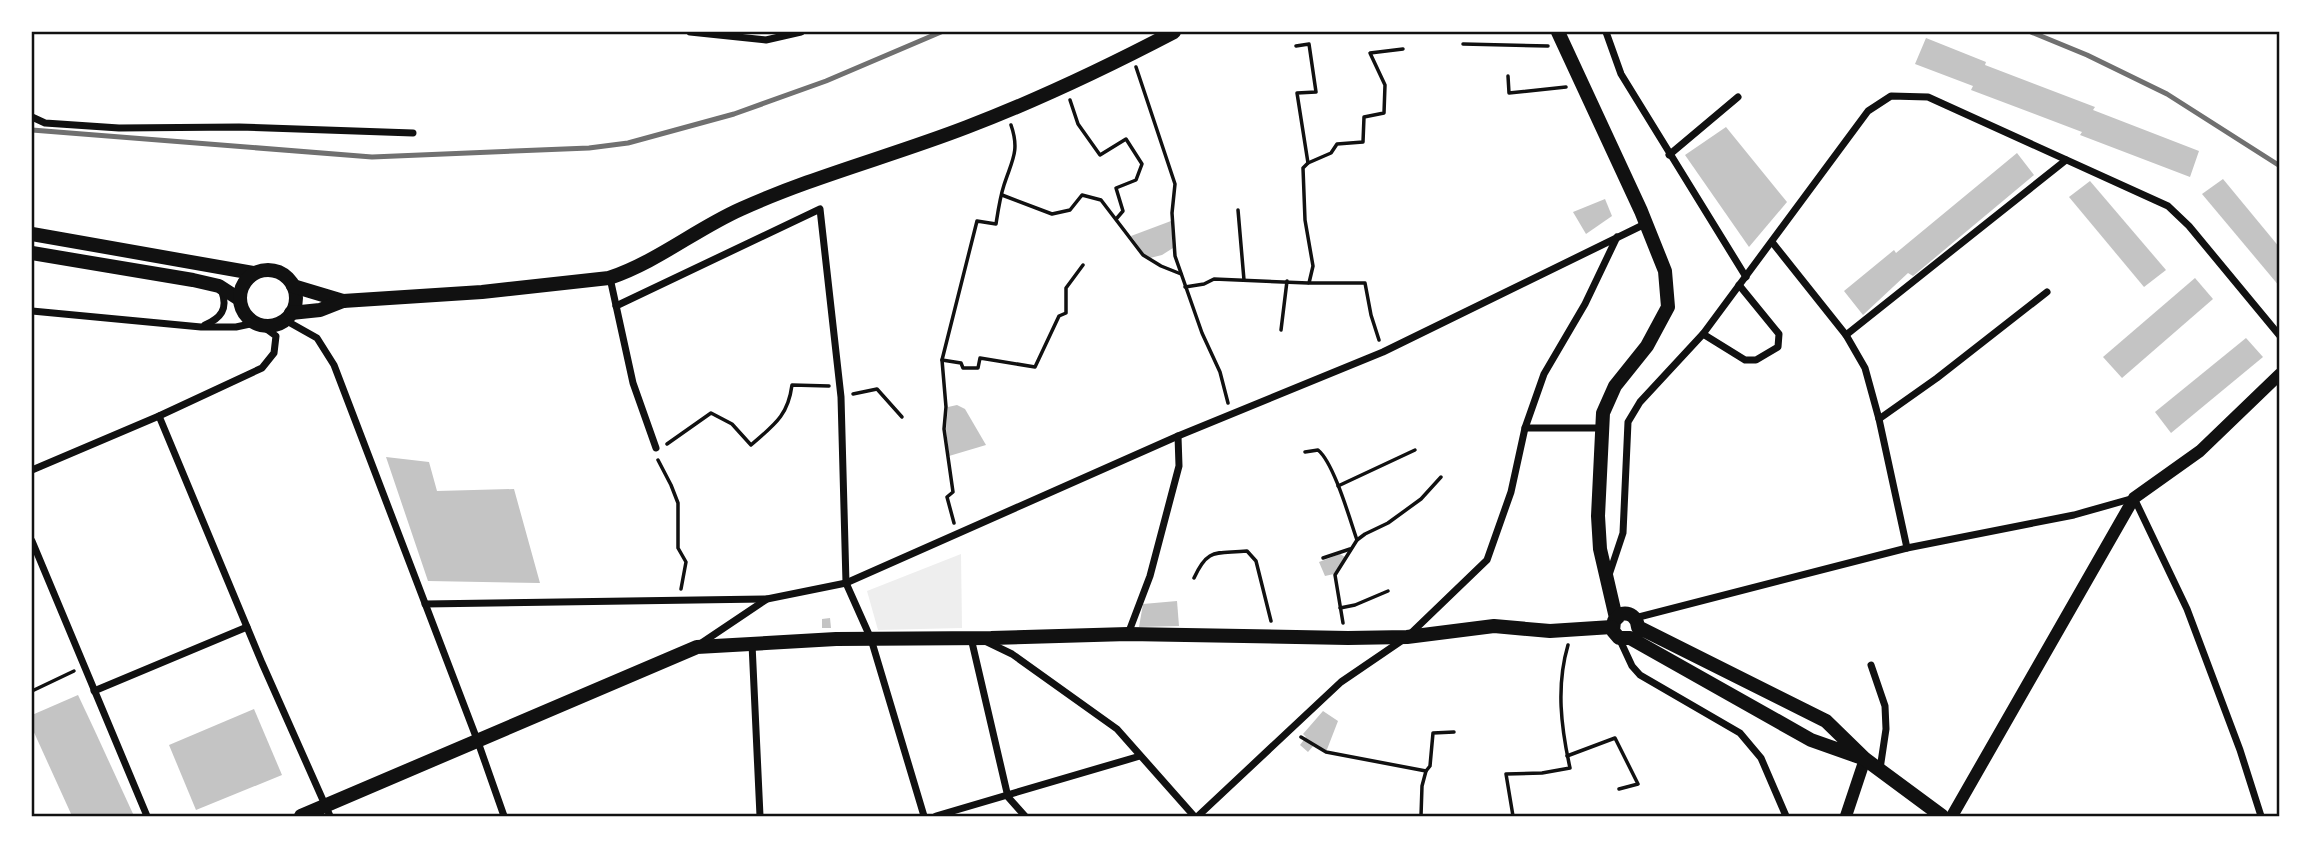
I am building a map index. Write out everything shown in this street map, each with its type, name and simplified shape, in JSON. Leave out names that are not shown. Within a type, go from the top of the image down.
[{"type":"main road","points":[[253,274],[243,285],[239,299],[241,307],[255,322],[273,325],[288,317],[320,310],[343,301],[482,292],[610,278],[673,248],[739,209],[967,127],[1065,85],[1174,32]]},
{"type":"main road","points":[[1561,38],[1646,223],[1665,271],[1668,307],[1647,346],[1615,386],[1603,413],[1598,516],[1600,549],[1625,627],[1811,740],[1865,758]]},
{"type":"main road","points":[[32,234],[253,274],[276,271],[289,279],[296,295],[288,317]]},
{"type":"main road","points":[[32,253],[219,286],[239,299]]},
{"type":"main road","points":[[293,286],[343,301]]},
{"type":"main road","points":[[1952,817],[2134,498],[2200,451],[2280,374]]},
{"type":"main road","points":[[300,817],[328,812],[478,742],[697,647],[872,639],[1128,634],[1407,637],[1494,626],[1550,631],[1625,627],[1825,721],[1865,758],[1942,817]]},
{"type":"main road","points":[[1846,817],[1865,758]]},
{"type":"street","points":[[690,32],[766,40],[802,32]]},
{"type":"street","points":[[1606,32],[1622,74],[1669,155],[1746,277]]},
{"type":"street","points":[[1608,579],[1623,533],[1628,422],[1640,402],[1703,334],[1868,111],[1891,96],[1928,97],[2168,206],[2189,226],[2280,336]]},
{"type":"street","points":[[1669,155],[1738,97]]},
{"type":"street","points":[[32,117],[46,123],[119,128],[239,127],[413,132]]},
{"type":"street","points":[[1846,335],[2066,160]]},
{"type":"street","points":[[616,306],[820,209],[841,397],[846,583],[872,639],[923,817]]},
{"type":"street","points":[[425,604],[767,599],[846,583],[1178,436],[1383,352],[1646,223]]},
{"type":"street","points":[[975,638],[1012,654],[1117,729],[1196,817],[1341,682],[1407,637],[1487,560],[1510,492],[1525,428],[1544,374],[1585,304],[1617,237]]},
{"type":"street","points":[[1772,242],[1846,335],[1865,368],[1907,548]]},
{"type":"street","points":[[610,278],[633,383],[656,450]]},
{"type":"street","points":[[1703,334],[1745,360],[1756,360],[1778,347],[1779,334],[1739,285]]},
{"type":"street","points":[[201,327],[216,321],[222,315],[224,295],[219,286]]},
{"type":"street","points":[[1879,419],[1937,378],[2047,292]]},
{"type":"street","points":[[32,311],[201,327],[236,327],[255,322],[276,336],[274,353],[262,368],[159,416],[32,470]]},
{"type":"street","points":[[288,317],[317,338],[334,365],[505,817]]},
{"type":"street","points":[[159,416],[328,812]]},
{"type":"street","points":[[1525,428],[1602,428]]},
{"type":"street","points":[[1128,634],[1150,576],[1179,466],[1178,436]]},
{"type":"street","points":[[1786,817],[1761,758],[1740,733],[1640,675],[1632,666],[1625,627],[1907,548],[2074,515],[2134,498],[2187,609],[2261,817]]},
{"type":"street","points":[[32,541],[147,817]]},
{"type":"street","points":[[697,647],[767,599]]},
{"type":"street","points":[[94,691],[247,627]]},
{"type":"street","points":[[975,638],[1008,797],[1025,817]]},
{"type":"street","points":[[752,644],[760,817]]},
{"type":"street","points":[[1871,665],[1885,706],[1886,729],[1880,770]]},
{"type":"street","points":[[936,817],[1140,756]]},
{"type":"path","points":[[1463,44],[1561,38]]},
{"type":"path","points":[[1296,46],[1309,44],[1316,92],[1297,93],[1308,163]]},
{"type":"path","points":[[1309,283],[1313,266],[1305,219],[1303,168],[1331,153],[1337,144],[1363,142],[1364,117],[1384,113],[1385,85],[1370,53],[1404,49]]},
{"type":"path","points":[[1132,54],[1175,184],[1172,213],[1175,257],[1202,333],[1220,372],[1231,415]]},
{"type":"path","points":[[1508,76],[1509,93],[1583,85]]},
{"type":"path","points":[[1065,85],[1078,124],[1100,155],[1126,139],[1142,164],[1136,180],[1116,188],[1123,211],[1117,218]]},
{"type":"path","points":[[959,534],[950,515],[947,497],[953,492],[944,429],[946,398],[942,360],[977,221],[996,224],[1014,159],[1016,140],[1006,111]]},
{"type":"path","points":[[1002,195],[1052,214],[1070,210],[1082,195],[1101,200],[1143,255],[1181,274]]},
{"type":"path","points":[[1238,210],[1244,280]]},
{"type":"path","points":[[942,360],[961,363],[963,368],[978,368],[980,358],[1035,367],[1059,316],[1066,313],[1066,288],[1083,265]]},
{"type":"path","points":[[1185,287],[1204,284],[1214,279],[1365,283],[1371,316],[1383,352]]},
{"type":"path","points":[[1281,330],[1287,281]]},
{"type":"path","points":[[681,591],[686,562],[678,548],[678,503],[657,460],[656,450],[711,413],[732,424],[751,445],[772,428],[789,406],[792,385],[839,386]]},
{"type":"path","points":[[841,397],[877,389],[902,417]]},
{"type":"path","points":[[1305,452],[1318,450],[1323,454],[1338,486],[1357,540]]},
{"type":"path","points":[[1338,486],[1415,450]]},
{"type":"path","points":[[1348,638],[1335,575],[1357,540],[1421,499],[1441,477]]},
{"type":"path","points":[[1323,558],[1352,548]]},
{"type":"path","points":[[1194,578],[1202,561],[1209,555],[1247,551],[1256,561],[1274,637]]},
{"type":"path","points":[[1340,608],[1355,605],[1388,591]]},
{"type":"path","points":[[1513,817],[1506,774],[1542,773],[1570,768],[1560,719],[1563,663],[1569,643]]},
{"type":"path","points":[[32,691],[83,666]]},
{"type":"path","points":[[1292,729],[1326,752],[1426,771]]},
{"type":"path","points":[[1420,817],[1422,786],[1430,766],[1433,733],[1454,732]]},
{"type":"path","points":[[1567,756],[1615,738],[1638,784],[1619,789]]},
{"type":"shaded area","points":[[961,554],[962,628],[878,630],[867,591]]},
{"type":"building","points":[[1926,38],[1986,62],[1985,65],[2095,107],[2093,110],[2199,151],[2190,177],[2080,135],[2082,132],[1971,90],[1973,86],[1915,64]]},
{"type":"building","points":[[1726,127],[1787,202],[1749,247],[1685,155]]},
{"type":"building","points":[[2017,153],[2034,175],[1913,276],[1908,273],[1863,315],[1844,291],[1894,250],[1896,253]]},
{"type":"building","points":[[2223,179],[2280,248],[2280,287],[2202,194]]},
{"type":"building","points":[[2090,181],[2166,270],[2144,287],[2069,197]]},
{"type":"building","points":[[1605,199],[1612,216],[1586,234],[1573,212]]},
{"type":"building","points":[[1171,221],[1173,248],[1162,255],[1150,258],[1131,236]]},
{"type":"building","points":[[2195,278],[2213,299],[2122,378],[2103,357]]},
{"type":"building","points":[[2246,338],[2263,357],[2171,433],[2155,412]]},
{"type":"building","points":[[957,405],[965,409],[986,445],[949,456],[946,429],[948,407]]},
{"type":"building","points":[[386,457],[429,462],[437,491],[514,489],[540,583],[428,581]]},
{"type":"building","points":[[1340,554],[1345,557],[1334,574],[1325,576],[1319,562]]},
{"type":"building","points":[[1177,601],[1179,626],[1139,627],[1143,604]]},
{"type":"building","points":[[830,618],[831,628],[822,628],[822,619]]},
{"type":"building","points":[[78,695],[134,816],[72,816],[32,728],[32,715]]},
{"type":"building","points":[[254,709],[282,775],[196,810],[169,745]]},
{"type":"building","points":[[1323,711],[1338,721],[1326,752],[1314,745],[1308,752],[1300,745],[1306,737],[1303,734]]},
{"type":"railway","points":[[32,130],[372,157],[589,148],[628,143],[734,114],[826,81],[941,32]]},
{"type":"railway","points":[[2031,32],[2087,55],[2167,94],[2280,166]]}]
